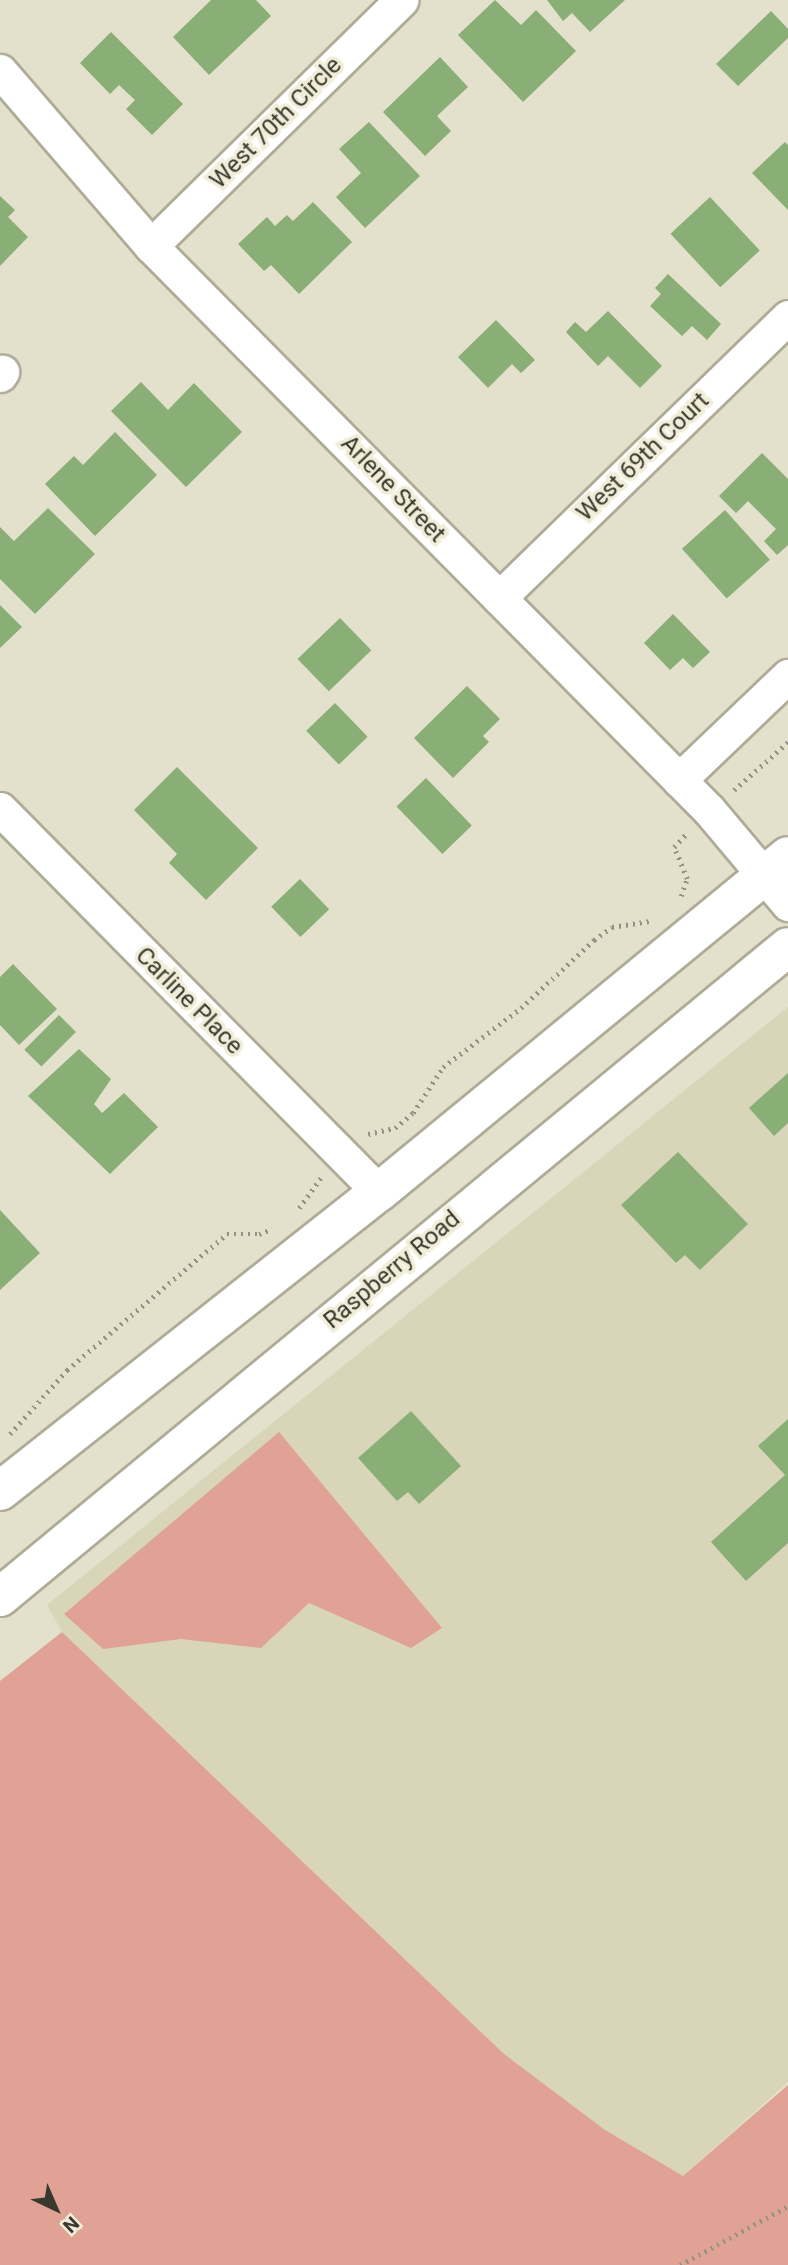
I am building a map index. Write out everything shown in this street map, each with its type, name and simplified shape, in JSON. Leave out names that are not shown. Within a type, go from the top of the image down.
[{"type":"main road","points":[[0,1491],[379,1192],[775,866]]},
{"type":"main road","name":"Raspberry Road","points":[[0,1597],[788,947]]},
{"type":"street","name":"West 70th Circle","points":[[151,246],[401,0]]},
{"type":"street","name":"Arlene Street","points":[[0,71],[151,246],[709,810],[775,866],[788,904]]},
{"type":"street","name":"West 69th Court","points":[[499,598],[788,317]]},
{"type":"street","points":[[679,780],[788,676]]},
{"type":"street","name":"Carline Place","points":[[0,809],[379,1192]]},
{"type":"path","points":[[675,903],[687,879],[674,847],[709,810],[788,742]]},
{"type":"path","points":[[293,1220],[309,1189],[370,1132],[395,1128],[413,1113],[443,1067],[521,1008],[603,933],[612,927],[660,920]]},
{"type":"path","points":[[0,1441],[67,1370],[227,1234],[259,1234],[282,1224]]},
{"type":"path","points":[[680,2265],[788,2206]]},
{"type":"shaded area","points":[[788,1007],[788,2082],[656,2200],[62,1632],[47,1605]]},
{"type":"shaded area","points":[[279,1432],[442,1628],[411,1648],[309,1603],[261,1648],[181,1639],[103,1649],[64,1614]]},
{"type":"shaded area","points":[[62,1632],[504,2054],[605,2130],[683,2176],[788,2085],[788,2265],[0,2265],[0,1681]]},
{"type":"building","points":[[211,0],[256,0],[271,16],[209,75],[173,37]]},
{"type":"building","points":[[495,0],[521,25],[536,10],[576,51],[523,102],[458,35]]},
{"type":"building","points":[[547,0],[625,0],[590,32],[572,13],[563,21]]},
{"type":"building","points":[[771,11],[788,29],[788,38],[738,86],[716,64]]},
{"type":"building","points":[[111,32],[183,104],[152,135],[126,109],[135,100],[119,85],[110,94],[80,63]]},
{"type":"building","points":[[440,57],[468,87],[437,116],[451,131],[425,156],[383,112]]},
{"type":"building","points":[[369,122],[420,176],[365,228],[336,197],[361,173],[339,149]]},
{"type":"building","points":[[785,142],[788,145],[788,210],[752,173]]},
{"type":"building","points":[[0,196],[15,210],[8,217],[28,237],[0,266]]},
{"type":"building","points":[[710,197],[760,250],[720,287],[671,234]]},
{"type":"building","points":[[313,202],[352,242],[299,294],[271,265],[264,271],[238,244],[267,217],[275,226],[287,215],[293,221]]},
{"type":"building","points":[[668,274],[721,324],[707,340],[692,326],[682,336],[650,306],[661,294],[655,288]]},
{"type":"building","points":[[608,311],[662,366],[640,388],[608,356],[598,366],[566,332],[575,322],[586,332]]},
{"type":"building","points":[[496,320],[535,360],[521,373],[512,364],[488,388],[458,357]]},
{"type":"building","points":[[141,382],[168,410],[194,383],[242,432],[186,487],[111,411]]},
{"type":"building","points":[[115,432],[157,475],[95,536],[45,484],[74,456],[83,465]]},
{"type":"building","points":[[762,453],[788,479],[788,545],[777,555],[764,541],[776,529],[748,501],[736,513],[719,496]]},
{"type":"building","points":[[48,508],[95,554],[35,614],[0,579],[0,527],[14,541]]},
{"type":"building","points":[[725,510],[770,560],[727,599],[682,549]]},
{"type":"building","points":[[0,605],[22,627],[0,648]]},
{"type":"building","points":[[673,614],[710,652],[693,668],[683,658],[670,670],[644,643]]},
{"type":"building","points":[[340,618],[371,650],[329,691],[298,659]]},
{"type":"building","points":[[467,686],[500,719],[483,736],[489,742],[453,778],[414,738]]},
{"type":"building","points":[[335,703],[368,737],[339,765],[306,731]]},
{"type":"building","points":[[177,767],[258,848],[206,900],[169,863],[177,854],[134,810]]},
{"type":"building","points":[[426,778],[472,825],[442,854],[397,806]]},
{"type":"building","points":[[300,879],[329,909],[300,937],[271,907]]},
{"type":"building","points":[[13,964],[57,1009],[19,1045],[0,1025],[0,977]]},
{"type":"building","points":[[59,1015],[76,1032],[41,1067],[24,1050]]},
{"type":"building","points":[[79,1049],[111,1079],[94,1104],[102,1113],[124,1093],[158,1127],[110,1174],[28,1096]]},
{"type":"building","points":[[788,1073],[788,1123],[774,1136],[749,1108]]},
{"type":"building","points":[[678,1152],[748,1224],[700,1270],[685,1255],[676,1263],[621,1205]]},
{"type":"building","points":[[0,1210],[40,1253],[0,1290]]},
{"type":"building","points":[[411,1411],[461,1466],[419,1504],[408,1492],[397,1501],[358,1458]]},
{"type":"building","points":[[788,1419],[788,1543],[746,1581],[711,1542],[785,1475],[758,1446]]}]
